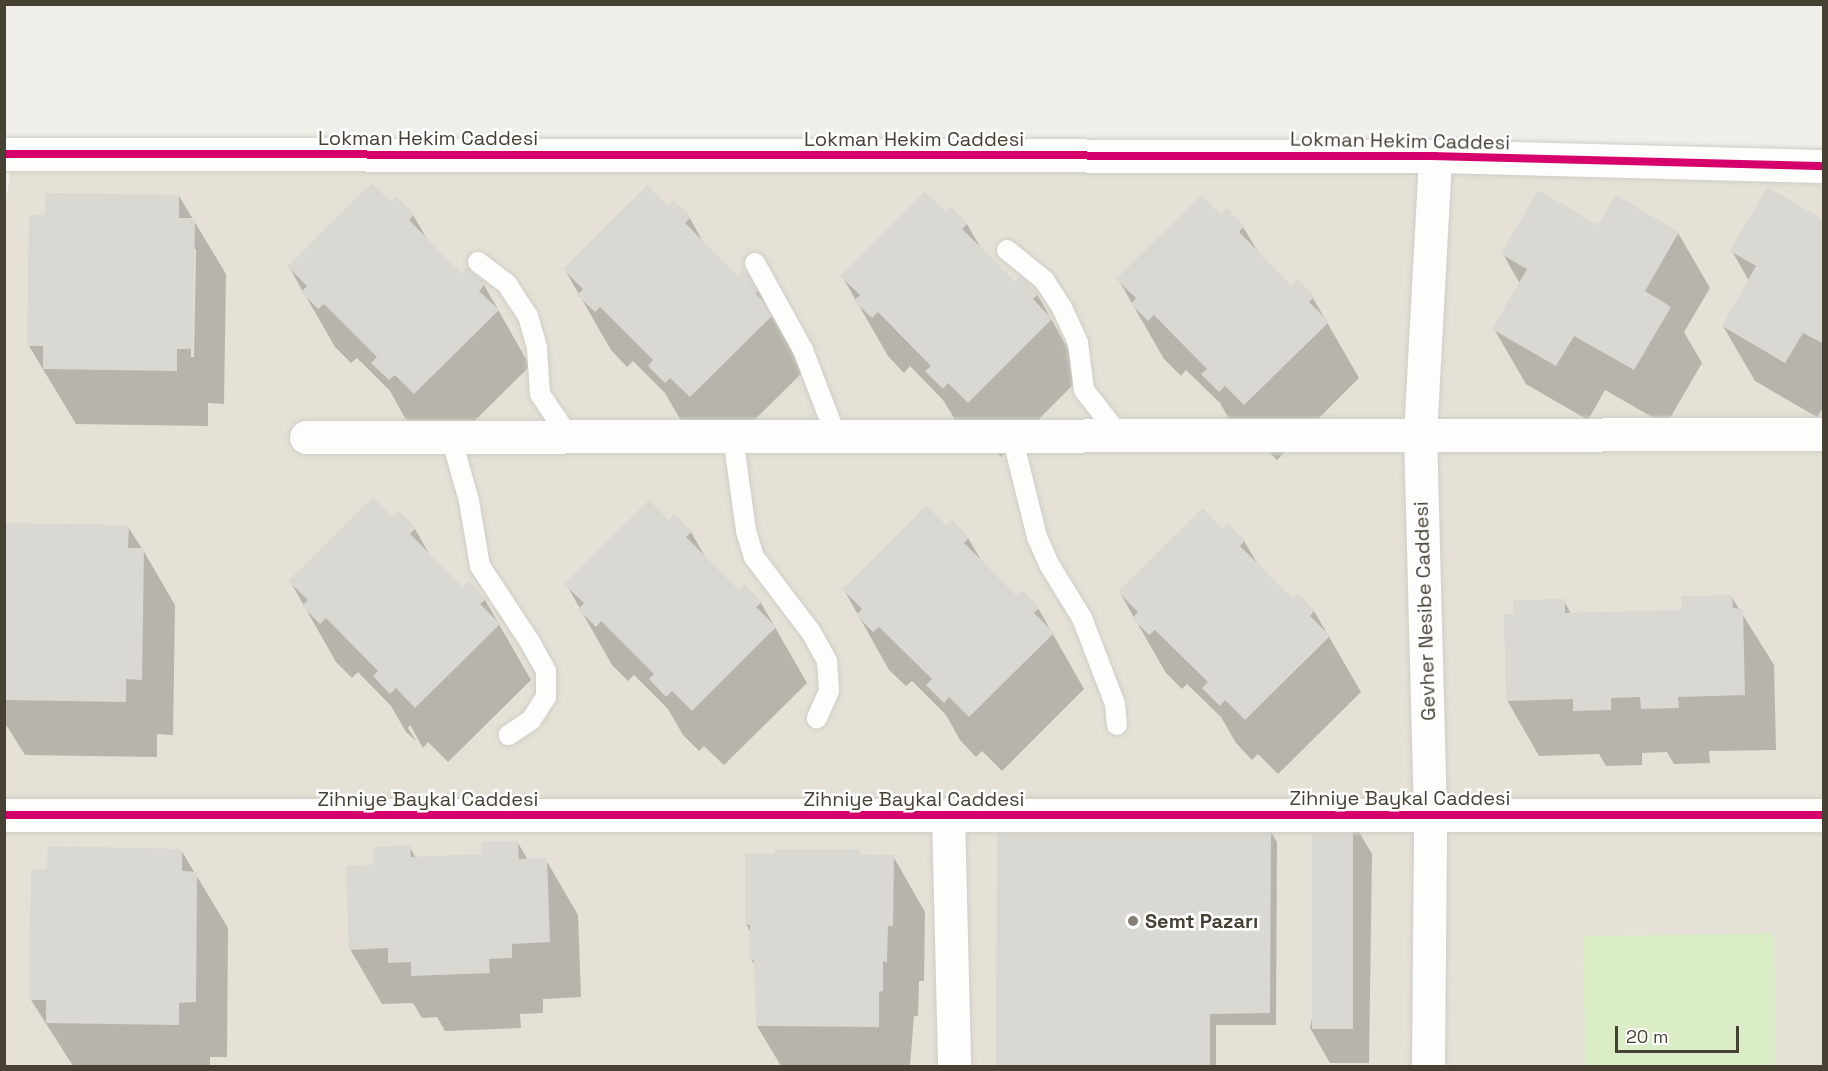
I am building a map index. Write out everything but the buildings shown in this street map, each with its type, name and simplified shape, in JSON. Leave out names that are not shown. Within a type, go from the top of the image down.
[{"type":"street","name":"Lokman Hekim Caddesi","points":[[4,154],[1435,156],[1824,166]]},
{"type":"street","name":"Gevher Nesibe Caddesi","points":[[1428,1066],[1430,815],[1420,435],[1435,156]]},
{"type":"street","points":[[306,437],[1824,434]]},
{"type":"street","name":"Zihniye Baykal Caddesi","points":[[4,815],[1824,815]]},
{"type":"street","points":[[948,815],[954,1066]]},
{"type":"lane","points":[[1007,250],[1044,280],[1062,309],[1078,343],[1084,390],[1119,435]]},
{"type":"lane","points":[[478,262],[507,284],[528,316],[537,348],[540,394],[569,437]]},
{"type":"lane","points":[[755,263],[803,350],[836,436]]},
{"type":"lane","points":[[1012,436],[1037,537],[1050,566],[1082,618],[1115,704],[1117,725]]},
{"type":"lane","points":[[451,437],[469,501],[480,566],[530,642],[546,671],[546,698],[531,720],[509,735]]},
{"type":"lane","points":[[733,437],[747,531],[754,557],[811,632],[827,661],[829,691],[817,718]]},
{"type":"shaded area","points":[[1823,159],[1823,1066],[5,1066],[4,208],[13,163]]},
{"type":"green space","points":[[1774,933],[1776,1066],[1585,1066],[1583,936]]},
{"type":"cycle path","points":[[4,154],[1435,156],[1824,166]]},
{"type":"cycle path","points":[[4,815],[1824,815]]},
{"type":"place","name":"Semt Pazarı","points":[[1133,921]]}]
